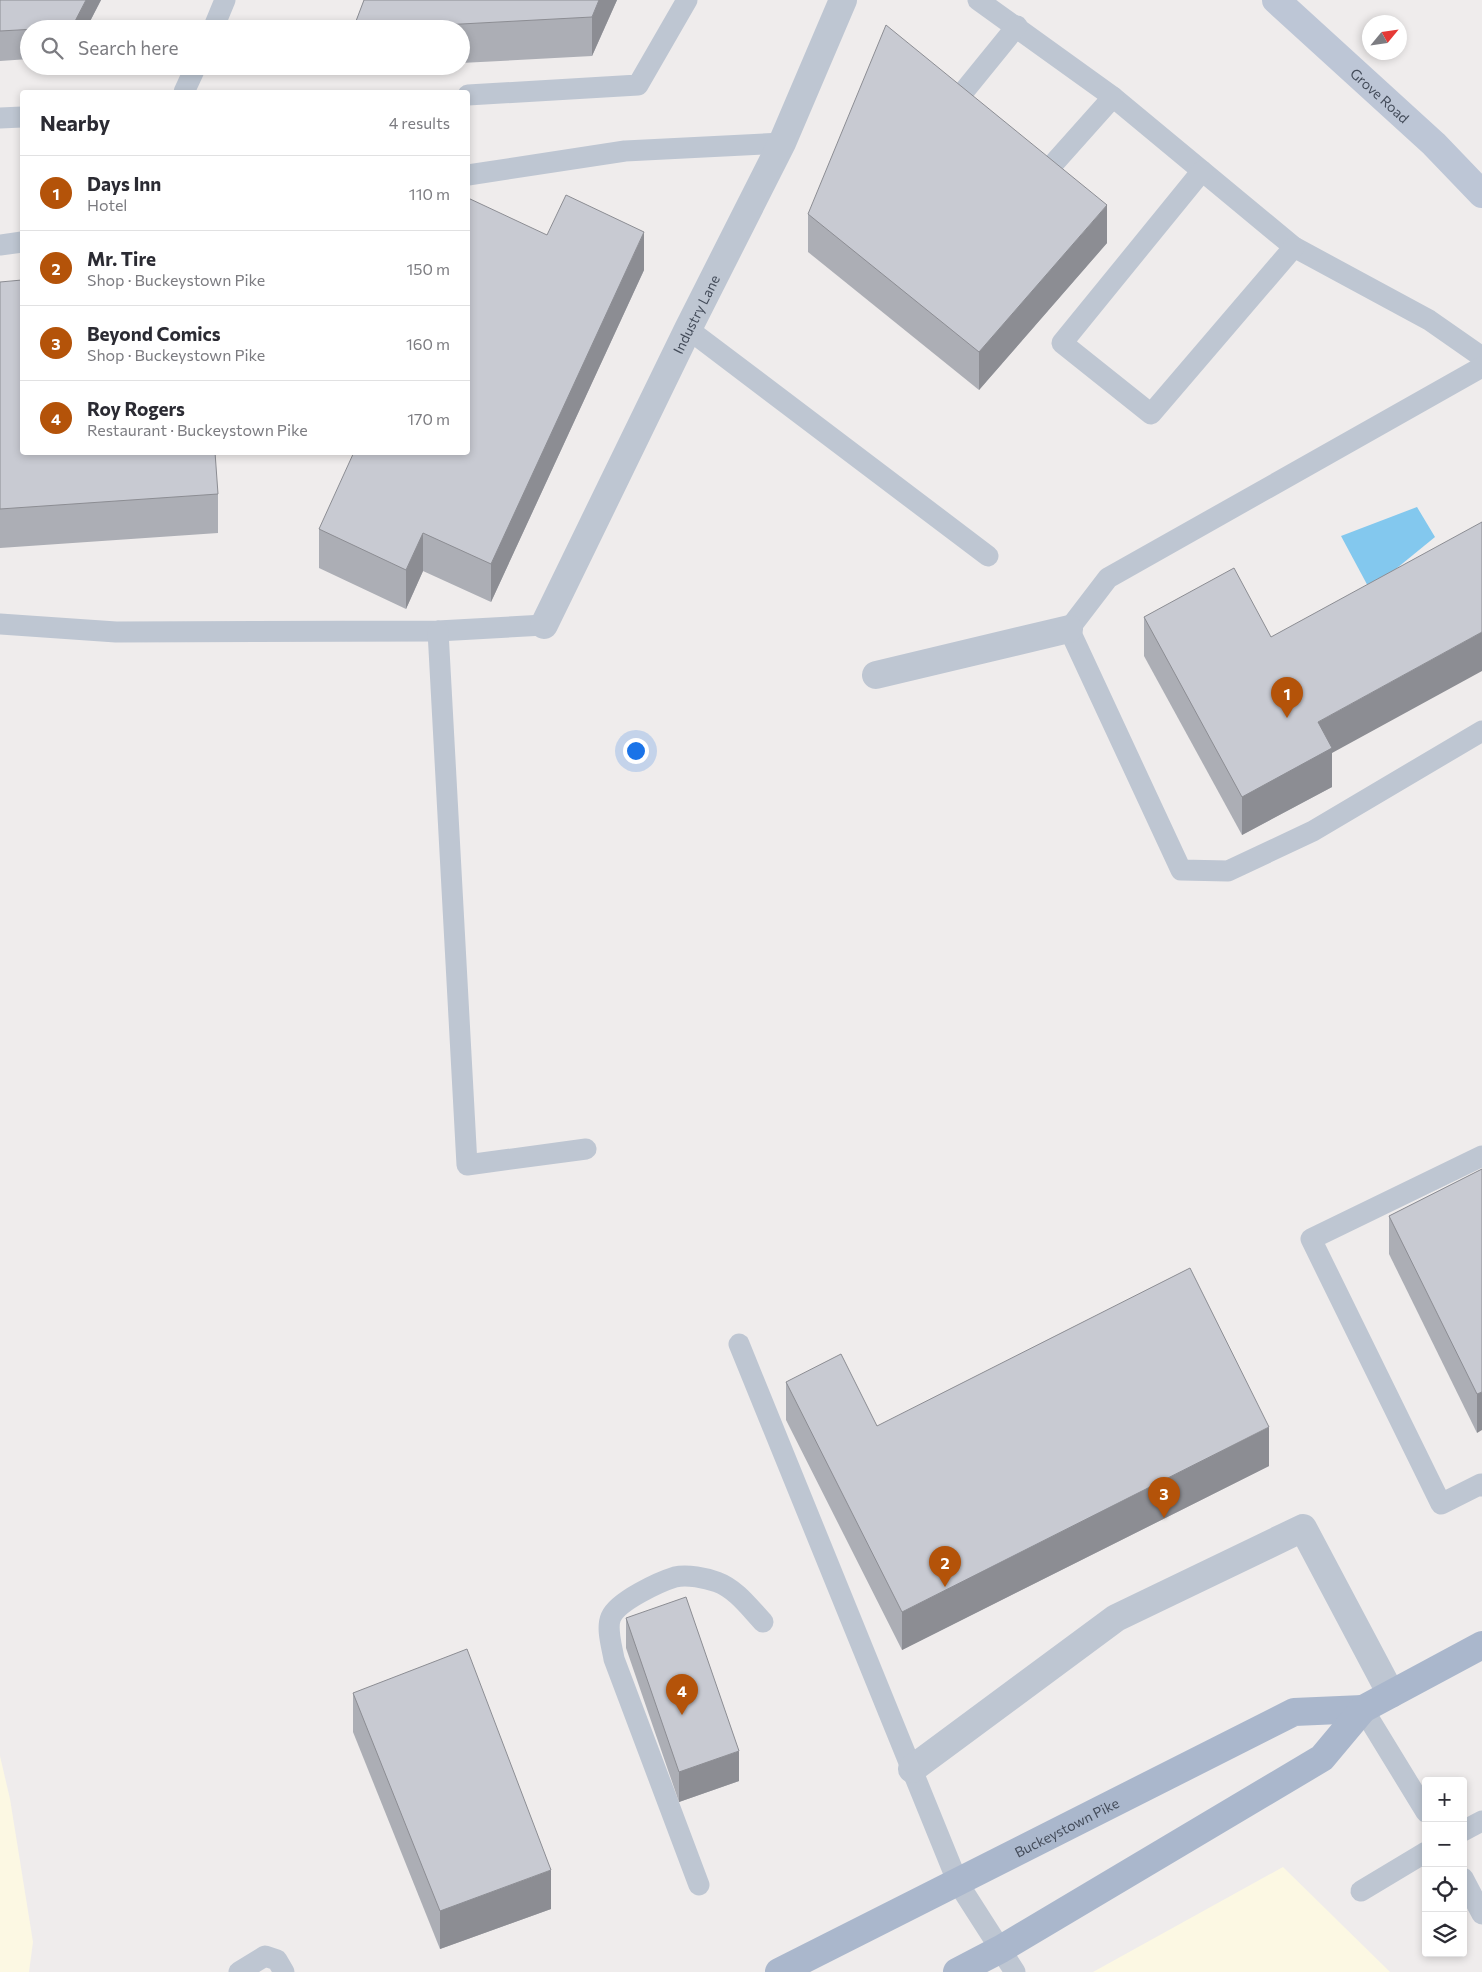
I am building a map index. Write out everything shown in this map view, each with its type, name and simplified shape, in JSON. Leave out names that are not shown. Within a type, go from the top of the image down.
[{"type":"main road","name":"Buckeystown Pike","points":[[957,1972],[1001,1949],[1322,1758],[1363,1709],[1482,1645]]},
{"type":"main road","name":"Buckeystown Pike","points":[[779,1972],[1294,1712],[1363,1709]]},
{"type":"street","name":"Industry Lane","points":[[544,625],[688,329],[782,143],[844,0]]},
{"type":"street","name":"Grove Road","points":[[1282,2],[1434,144],[1482,194]]},
{"type":"street","points":[[876,675],[1069,629]]},
{"type":"street","points":[[912,1770],[1116,1618],[1303,1528],[1391,1694]]},
{"type":"lane","points":[[217,20],[226,0]]},
{"type":"lane","points":[[470,95],[638,85],[687,0]]},
{"type":"lane","points":[[978,0],[1017,26],[1113,97],[1294,247],[1430,320],[1482,357]]},
{"type":"lane","points":[[956,100],[1017,26]]},
{"type":"lane","points":[[185,90],[192,75]]},
{"type":"lane","points":[[1047,171],[1113,97]]},
{"type":"lane","points":[[0,118],[20,117]]},
{"type":"lane","points":[[470,175],[625,152],[782,143]]},
{"type":"lane","points":[[1202,171],[1062,344],[1151,414],[1294,247]]},
{"type":"lane","points":[[0,245],[20,242]]},
{"type":"lane","points":[[688,329],[988,556]]},
{"type":"lane","points":[[1482,367],[1108,578],[1069,629],[1181,870],[1228,871],[1313,831],[1482,731]]},
{"type":"lane","points":[[0,624],[116,632],[438,631],[544,625]]},
{"type":"lane","points":[[438,631],[468,1165],[586,1149]]},
{"type":"lane","points":[[1482,1156],[1311,1239],[1441,1504],[1482,1484]]},
{"type":"lane","points":[[739,1344],[958,1883],[1015,1972]]},
{"type":"lane","points":[[699,1885],[614,1658],[610,1632],[611,1617],[621,1604],[652,1587],[677,1577],[694,1577],[717,1582],[736,1593],[763,1622]]},
{"type":"lane","points":[[1363,1709],[1422,1805]]},
{"type":"lane","points":[[1467,1829],[1482,1820]]},
{"type":"lane","points":[[1361,1891],[1422,1854]]},
{"type":"lane","points":[[1467,1886],[1482,1914]]},
{"type":"lane","points":[[239,1972],[265,1956],[277,1960],[284,1972]]},
{"type":"shaded area","points":[[0,1756],[10,1799],[33,1942],[29,1972],[0,1972]]},
{"type":"shaded area","points":[[1283,1867],[1390,1972],[1093,1972]]},
{"type":"water","points":[[1417,507],[1435,537],[1370,590],[1341,536]]},
{"type":"building","points":[[0,0],[86,0],[76,20],[20,20],[20,30],[0,31]]},
{"type":"building","points":[[364,0],[599,0],[592,17],[470,24],[470,20],[356,20]]},
{"type":"building","points":[[886,25],[1107,205],[979,352],[808,214]]},
{"type":"building","points":[[566,195],[644,232],[491,564],[423,533],[406,570],[319,529],[353,455],[470,455],[470,199],[547,235]]},
{"type":"building","points":[[20,280],[20,455],[215,455],[218,494],[0,509],[0,282]]},
{"type":"building","points":[[1482,522],[1482,632],[1318,722],[1332,748],[1242,797],[1144,617],[1234,568],[1271,637]]},
{"type":"building","points":[[1482,1169],[1482,1392],[1477,1394],[1389,1216]]},
{"type":"building","points":[[1190,1268],[1269,1427],[902,1612],[786,1382],[841,1354],[877,1426]]},
{"type":"building","points":[[686,1597],[739,1751],[679,1772],[626,1618]]},
{"type":"building","points":[[467,1649],[551,1870],[440,1911],[353,1693]]},
{"type":"place","name":"Days Inn","points":[[1287,718]]},
{"type":"place","name":"Beyond Comics","points":[[1164,1518]]},
{"type":"place","name":"Mr. Tire","points":[[945,1587]]},
{"type":"place","name":"Roy Rogers","points":[[682,1715]]}]
